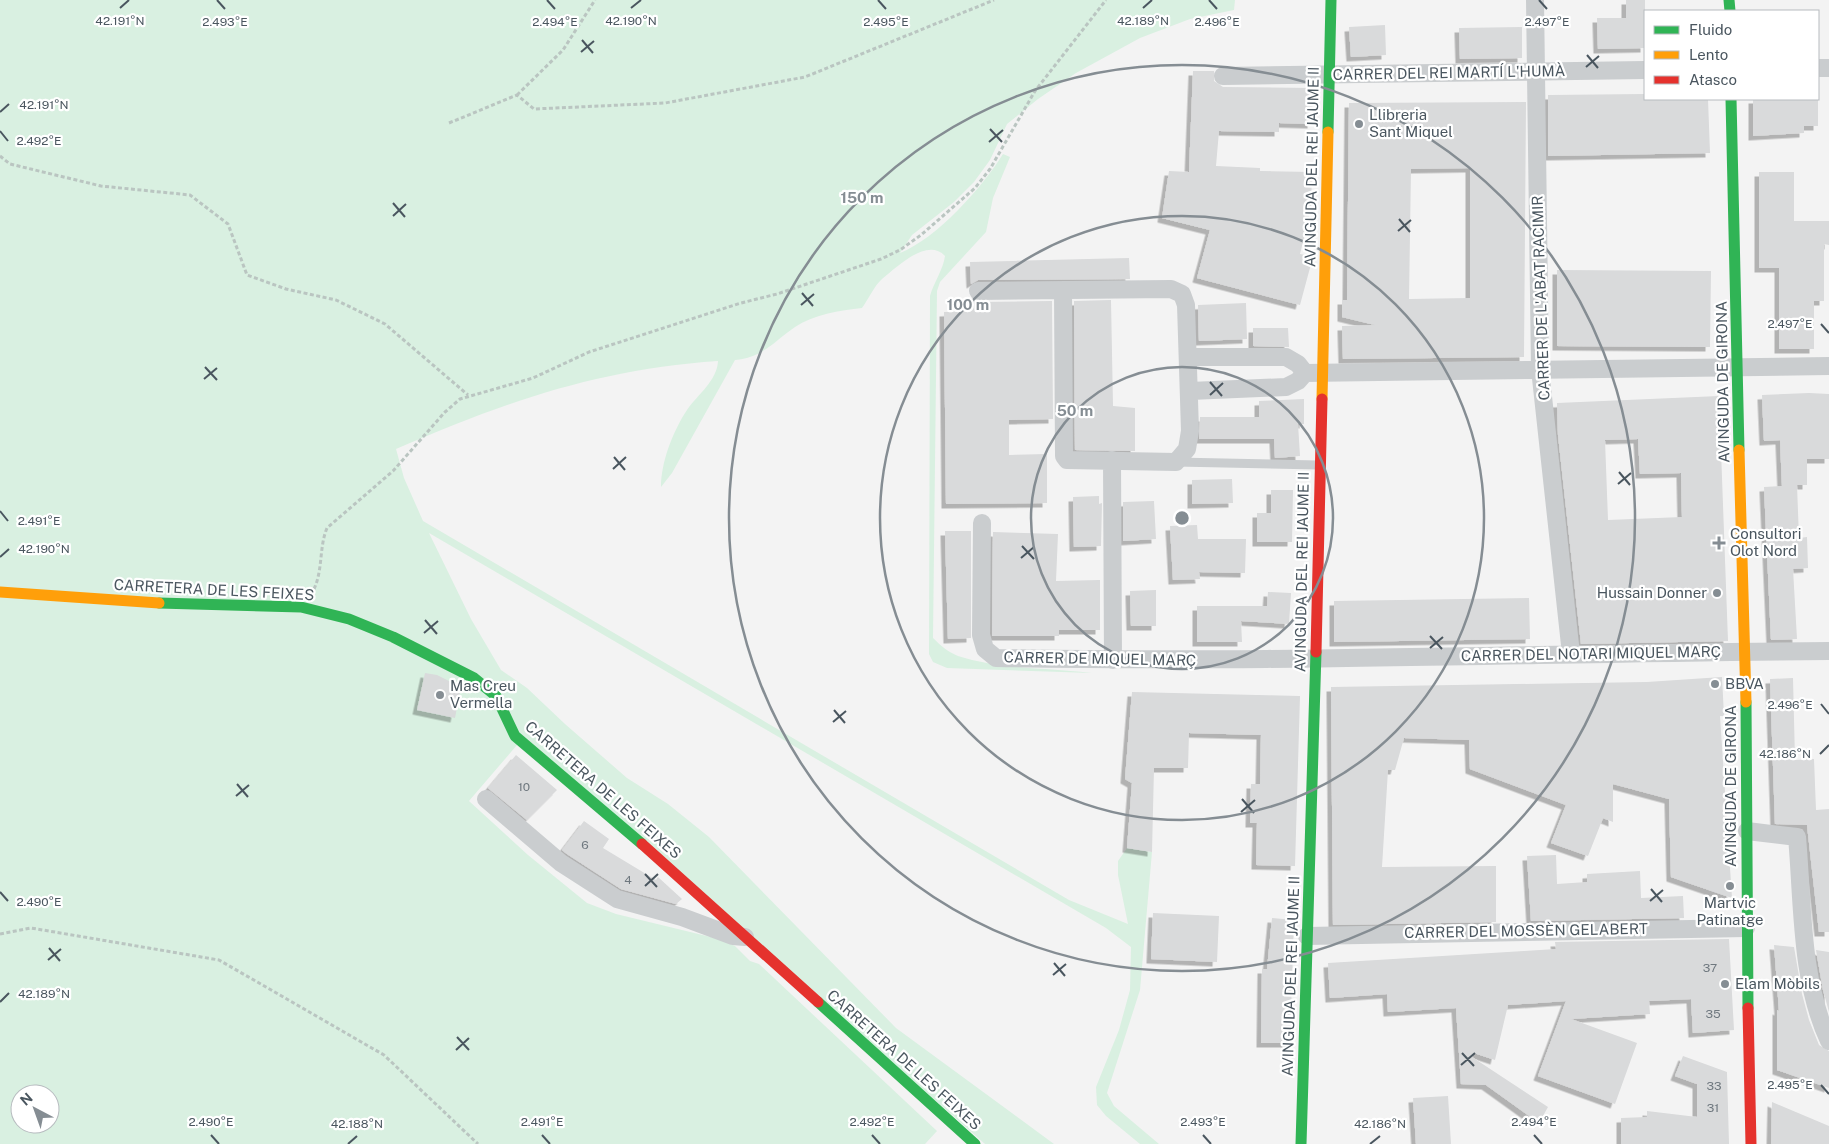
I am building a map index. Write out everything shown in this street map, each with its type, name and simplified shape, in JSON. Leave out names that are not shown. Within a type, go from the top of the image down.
[{"type":"street","name":"AVINGUDA DEL REI JAUME II","points":[[1301,1144],[1320,465],[1313,372],[1329,75],[1331,0]]},
{"type":"street","name":"CARRER DE L'ABAT RACIMIR","points":[[1535,0],[1540,370],[1571,654]]},
{"type":"street","name":"CARRER DEL REI MARTÍ L'HUMÀ","points":[[1223,76],[1644,70]]},
{"type":"street","name":"AVINGUDA DE GIRONA","points":[[1732,100],[1740,492],[1746,652],[1746,928],[1751,1144]]},
{"type":"street","points":[[978,291],[1063,290],[1170,290],[1182,294],[1186,306],[1189,357],[1189,441],[1183,455],[1176,462],[1112,460],[1072,462],[1064,456],[1063,290]]},
{"type":"street","points":[[1189,357],[1286,357],[1313,372]]},
{"type":"street","points":[[1190,391],[1286,387],[1313,372],[1829,366]]},
{"type":"street","points":[[1112,460],[1113,660]]},
{"type":"street","name":"CARRER DE MIQUEL MARÇ","points":[[982,522],[981,635],[985,649],[996,658],[1113,660],[1316,659]]},
{"type":"street","name":"CARRETERA DE LES FEIXES","points":[[0,592],[195,606],[293,607],[349,619],[449,663],[482,683],[496,696],[515,736],[610,815],[975,1144]]},
{"type":"street","name":"CARRER DEL NOTARI MIQUEL MARÇ","points":[[1316,659],[1829,651]]},
{"type":"street","points":[[486,798],[562,863],[617,899],[682,917],[733,936],[745,937]]},
{"type":"street","points":[[1747,832],[1797,837],[1811,985],[1821,1023],[1829,1041]]},
{"type":"street","name":"CARRER DEL MOSSÈN GELABERT","points":[[1307,936],[1746,928]]},
{"type":"lane","points":[[1176,462],[1320,465]]},
{"type":"path","points":[[449,123],[517,95],[563,50],[595,0]]},
{"type":"path","points":[[517,95],[534,109],[665,103],[804,77],[994,0]]},
{"type":"path","points":[[293,607],[314,590],[319,579],[327,528],[393,471],[445,412],[460,399],[534,378],[589,352],[741,303],[786,291],[881,259],[900,250],[921,235],[975,188],[990,169],[1035,91],[1106,0]]},
{"type":"path","points":[[0,156],[10,164],[101,186],[190,196],[228,224],[247,275],[286,289],[336,300],[385,324],[469,396]]},
{"type":"path","points":[[0,934],[31,928],[219,960],[384,1055],[478,1144]]},
{"type":"green space","points":[[0,0],[1235,0],[1234,10],[1190,19],[1140,38],[1076,73],[1038,99],[1007,124],[990,160],[974,182],[954,202],[912,235],[900,253],[928,236],[957,211],[971,197],[1003,154],[1010,157],[993,198],[986,232],[940,282],[937,291],[933,638],[941,646],[958,656],[974,660],[1007,666],[1092,673],[947,668],[933,662],[929,654],[930,296],[945,256],[938,251],[921,252],[904,261],[879,282],[862,308],[810,319],[795,327],[768,348],[754,356],[735,360],[672,473],[661,487],[663,467],[677,427],[687,410],[711,381],[718,361],[674,365],[633,372],[553,390],[475,417],[396,449],[404,478],[423,521],[1069,900],[1128,924],[1118,875],[1118,861],[1127,848],[1152,852],[1140,990],[1107,1093],[1114,1106],[1159,1144],[1140,1144],[1106,1116],[1097,1105],[1096,1087],[1119,1030],[1130,990],[1131,947],[1106,928],[429,533],[471,619],[501,670],[527,688],[627,778],[668,804],[709,837],[896,1028],[1054,1144],[985,1144],[523,738],[469,801],[528,855],[587,903],[616,914],[719,939],[735,946],[750,961],[759,964],[937,1131],[925,1144],[0,1144]]},
{"type":"building","points":[[1626,0],[1645,0],[1644,48],[1598,49],[1597,18],[1626,18]]},
{"type":"building","points":[[1385,25],[1386,55],[1351,57],[1349,27]]},
{"type":"building","points":[[1522,27],[1522,58],[1460,59],[1459,28]]},
{"type":"building","points":[[1193,71],[1214,71],[1214,81],[1223,87],[1313,88],[1312,124],[1279,123],[1279,132],[1219,131],[1216,166],[1260,168],[1260,171],[1312,172],[1311,209],[1300,254],[1311,256],[1311,264],[1300,305],[1197,278],[1210,230],[1162,218],[1169,171],[1189,172]]},
{"type":"building","points":[[1644,94],[1644,100],[1708,100],[1710,153],[1548,156],[1548,95]]},
{"type":"building","points":[[1753,100],[1818,100],[1818,126],[1804,126],[1804,133],[1753,136]]},
{"type":"building","points":[[1526,102],[1524,357],[1343,359],[1342,326],[1375,325],[1342,317],[1342,300],[1347,300],[1349,103]],"holes":[[[1470,168],[1470,298],[1409,299],[1411,169]]]},
{"type":"building","points":[[1759,172],[1794,172],[1794,221],[1829,221],[1829,245],[1824,244],[1824,301],[1814,301],[1814,349],[1779,349],[1779,268],[1759,268]]},
{"type":"building","points":[[1129,258],[1130,279],[978,280],[971,284],[970,262]]},
{"type":"building","points":[[1557,270],[1711,271],[1710,347],[1557,346]]},
{"type":"building","points":[[971,298],[978,302],[1052,301],[1053,419],[1009,420],[1009,455],[1047,454],[1047,503],[946,504],[944,312],[971,311]]},
{"type":"building","points":[[1111,300],[1113,406],[1135,408],[1135,451],[1075,450],[1074,301]]},
{"type":"building","points":[[1246,303],[1247,339],[1199,341],[1198,305]]},
{"type":"building","points":[[1253,328],[1288,328],[1289,347],[1253,346]]},
{"type":"building","points":[[1829,394],[1829,459],[1807,459],[1807,485],[1797,485],[1799,538],[1807,537],[1808,568],[1793,569],[1797,639],[1771,640],[1764,487],[1782,486],[1780,440],[1764,441],[1762,395]]},
{"type":"building","points":[[1719,396],[1728,641],[1581,644],[1558,435],[1557,403]],"holes":[[[1638,439],[1640,474],[1681,473],[1682,517],[1608,520],[1605,440]]]},
{"type":"building","points":[[1304,399],[1304,424],[1298,424],[1300,456],[1275,458],[1274,439],[1199,439],[1200,417],[1259,417],[1259,401]]},
{"type":"building","points":[[1232,479],[1233,503],[1192,504],[1192,480]]},
{"type":"building","points":[[1271,490],[1293,490],[1292,542],[1257,542],[1257,513],[1271,513]]},
{"type":"building","points":[[1099,496],[1099,504],[1102,503],[1101,546],[1074,547],[1073,497]]},
{"type":"building","points":[[1154,501],[1156,539],[1123,541],[1123,502]]},
{"type":"building","points":[[1197,525],[1198,539],[1246,539],[1245,573],[1199,572],[1200,579],[1173,580],[1170,526]]},
{"type":"building","points":[[945,531],[971,531],[971,638],[948,639]]},
{"type":"building","points":[[993,532],[1058,534],[1056,581],[1100,580],[1100,630],[1059,630],[1059,636],[992,636]]},
{"type":"building","points":[[1156,590],[1156,626],[1131,626],[1130,591]]},
{"type":"building","points":[[1268,592],[1291,593],[1289,624],[1241,621],[1242,642],[1197,642],[1197,606],[1267,606]]},
{"type":"building","points":[[1529,598],[1530,639],[1334,642],[1334,601]]},
{"type":"building","name":"Mas Creu Vermella","points":[[425,673],[437,675],[461,687],[455,718],[417,710]]},
{"type":"building","points":[[1722,677],[1724,716],[1720,716],[1732,898],[1671,877],[1669,799],[1613,784],[1613,822],[1603,818],[1588,856],[1551,843],[1566,805],[1470,769],[1469,740],[1404,738],[1395,770],[1388,770],[1382,867],[1496,866],[1496,922],[1333,925],[1331,687],[1647,682]]},
{"type":"building","points":[[1793,678],[1795,760],[1814,759],[1816,810],[1829,809],[1829,932],[1819,932],[1807,825],[1775,824],[1770,679]]},
{"type":"building","points":[[1132,692],[1300,696],[1295,866],[1256,865],[1257,823],[1250,823],[1251,784],[1260,784],[1261,735],[1189,733],[1188,768],[1154,768],[1152,852],[1127,848],[1132,783],[1125,779]]},
{"type":"building","points":[[516,755],[557,790],[527,820],[488,788]]},
{"type":"building","points":[[584,821],[609,839],[603,848],[656,880],[658,877],[682,899],[676,904],[621,889],[567,854],[562,850]]},
{"type":"building","points":[[1556,855],[1557,884],[1587,882],[1587,874],[1640,871],[1641,898],[1683,896],[1684,918],[1531,921],[1527,856]]},
{"type":"building","points":[[1153,913],[1219,916],[1217,962],[1151,959]]},
{"type":"building","points":[[1272,918],[1294,920],[1290,1043],[1261,1043],[1262,969],[1267,969]]},
{"type":"building","points":[[1729,939],[1734,1030],[1693,1033],[1691,999],[1649,1001],[1650,1014],[1571,1019],[1637,1043],[1615,1104],[1538,1076],[1566,1001],[1508,1005],[1495,1060],[1474,1053],[1472,1057],[1548,1107],[1539,1123],[1486,1085],[1461,1084],[1456,1008],[1388,1012],[1387,994],[1330,998],[1328,963],[1556,949],[1555,942]]},
{"type":"building","points":[[1774,945],[1794,947],[1802,994],[1809,1020],[1819,1045],[1829,1051],[1829,1088],[1777,1070],[1777,1010],[1779,1011]]},
{"type":"building","points":[[1816,950],[1829,952],[1829,1012],[1823,990]]},
{"type":"building","points":[[1683,1056],[1727,1072],[1729,1144],[1621,1144],[1621,1118],[1647,1117],[1647,1111],[1697,1117],[1697,1084],[1675,1076]]},
{"type":"building","points":[[1448,1096],[1451,1144],[1416,1144],[1413,1098]]},
{"type":"building","points":[[1772,1102],[1829,1126],[1829,1144],[1771,1144]]},
{"type":"traffic: fast","points":[[1328,132],[1331,0]]},
{"type":"traffic: fast","points":[[1729,0],[1730,10]]},
{"type":"traffic: fast","points":[[1731,100],[1739,450]]},
{"type":"traffic: fast","points":[[159,603],[301,607],[349,619],[393,637],[474,678],[496,696],[515,736],[642,844]]},
{"type":"traffic: fast","points":[[1301,1144],[1316,652]]},
{"type":"traffic: fast","points":[[1746,702],[1748,1008]]},
{"type":"traffic: fast","points":[[818,1002],[975,1144]]},
{"type":"traffic: slow","points":[[1322,399],[1328,132]]},
{"type":"traffic: slow","points":[[1739,450],[1746,702]]},
{"type":"traffic: slow","points":[[0,592],[159,603]]},
{"type":"traffic: jam","points":[[1316,652],[1322,399]]},
{"type":"traffic: jam","points":[[642,844],[818,1002]]},
{"type":"traffic: jam","points":[[1748,1008],[1751,1144]]},
{"type":"place","name":"Llibreria Sant Miquel","points":[[1359,124]]},
{"type":"place","name":"Consultori Olot Nord","points":[[1719,543]]},
{"type":"place","name":"Hussain Donner","points":[[1717,593]]},
{"type":"place","name":"BBVA","points":[[1715,684]]},
{"type":"place","name":"Mas Creu Vermella","points":[[440,695]]},
{"type":"place","name":"Martvic Patinatge","points":[[1730,886]]},
{"type":"place","name":"Elam Mòbils","points":[[1725,984]]}]
